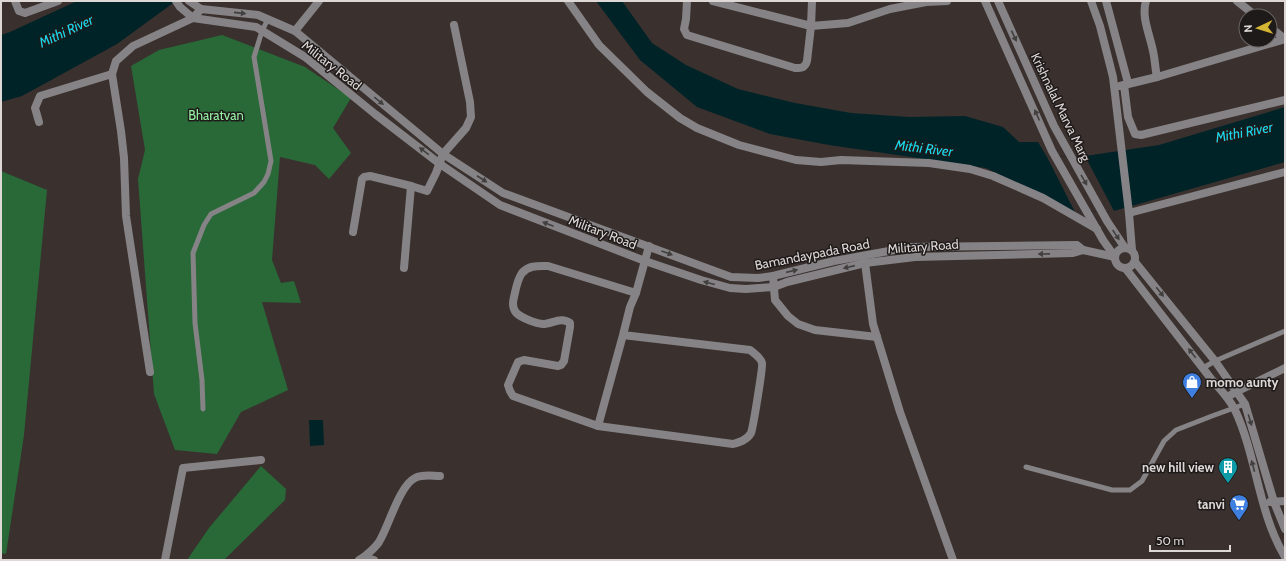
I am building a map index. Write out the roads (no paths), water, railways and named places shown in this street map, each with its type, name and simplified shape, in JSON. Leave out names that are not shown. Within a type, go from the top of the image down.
[{"type":"street","points":[[15,1],[20,10],[25,13],[58,1]]},
{"type":"street","name":"Bamandaypada Road","points":[[189,1],[201,9],[258,15],[295,31],[443,154],[503,192],[731,277],[758,278],[773,276],[834,261],[911,247],[1077,245],[1083,250],[1115,257]]},
{"type":"street","points":[[295,31],[319,1]]},
{"type":"street","points":[[568,1],[600,45],[647,92],[680,118],[697,128],[739,145],[796,160],[822,162],[841,160],[929,163],[970,169],[993,176],[1043,198],[1095,226]]},
{"type":"street","points":[[687,1],[684,29],[687,35],[796,68],[806,66],[807,62],[812,1]]},
{"type":"street","points":[[713,1],[811,26],[848,23],[890,9],[926,2],[947,1]]},
{"type":"street","points":[[985,1],[1052,151],[1095,226],[1115,257],[1117,266],[1126,269],[1227,397],[1234,409],[1243,431],[1276,543],[1285,557]]},
{"type":"street","name":"Krishnalal Marva Marg","points":[[998,1],[1054,126],[1107,221],[1128,249]]},
{"type":"street","points":[[1091,1],[1100,26],[1113,77],[1129,212],[1128,249]]},
{"type":"street","points":[[1106,1],[1126,84],[1128,117],[1135,134],[1141,135],[1285,100]]},
{"type":"street","points":[[1146,1],[1144,6],[1146,23],[1154,53],[1157,77]]},
{"type":"street","points":[[1237,1],[1246,8]]},
{"type":"street","points":[[178,4],[193,18]]},
{"type":"street","points":[[150,372],[126,216],[124,158],[112,74],[116,61],[133,46],[193,18],[201,9]]},
{"type":"street","name":"Military Road","points":[[193,18],[256,27],[305,57],[440,164],[500,205],[645,261],[730,288],[746,289],[774,287],[787,282],[865,263],[915,257],[1073,253],[1083,250]]},
{"type":"street","points":[[353,232],[362,179],[364,177],[370,176],[427,190],[440,164],[443,154],[466,128],[471,117],[470,102],[454,26]]},
{"type":"street","points":[[1113,87],[1157,77],[1285,39]]},
{"type":"street","points":[[39,122],[35,108],[40,96],[112,74]]},
{"type":"street","points":[[391,126],[398,116]]},
{"type":"street","points":[[1129,212],[1285,172]]},
{"type":"street","points":[[404,268],[411,186]]},
{"type":"street","points":[[604,246],[609,232]]},
{"type":"street","points":[[1023,254],[1024,245]]},
{"type":"street","points":[[598,426],[630,306],[636,293],[649,246]]},
{"type":"street","points":[[957,246],[958,256]]},
{"type":"street","points":[[1115,257],[1116,252],[1120,249],[1128,249],[1136,257],[1135,262],[1130,268],[1126,269]]},
{"type":"street","points":[[834,261],[835,270]]},
{"type":"street","points":[[1135,262],[1215,361],[1245,404],[1274,502],[1283,516],[1285,529]]},
{"type":"street","points":[[865,263],[873,324],[900,412],[954,560]]},
{"type":"street","points":[[623,335],[750,350],[762,363],[751,434],[743,441],[733,444],[598,426],[513,396],[508,385],[518,362],[524,360],[558,366],[561,365],[564,361],[570,328],[570,323],[567,321],[556,320],[543,324],[519,316],[514,311],[512,302],[519,278],[526,269],[535,266],[548,266],[636,293]]},
{"type":"street","points":[[773,276],[775,300],[788,316],[798,324],[815,330],[877,337]]},
{"type":"street","points":[[730,288],[731,277]]},
{"type":"street","points":[[758,278],[759,288]]},
{"type":"street","points":[[1227,397],[1285,368]]},
{"type":"street","points":[[164,560],[183,468],[261,460]]},
{"type":"street","points":[[361,558],[373,550],[380,540],[407,485],[414,478],[422,476],[440,476]]},
{"type":"street","points":[[1263,503],[1285,501]]},
{"type":"street","points":[[1268,519],[1283,516]]},
{"type":"street","points":[[361,558],[374,560]]},
{"type":"lane","points":[[203,409],[202,380],[195,322],[193,253],[204,225],[211,214],[254,193],[264,182],[268,174],[271,161],[254,57],[262,31],[268,19]]},
{"type":"lane","points":[[1203,368],[1215,361],[1285,332]]},
{"type":"lane","points":[[1026,467],[1112,490],[1130,490],[1142,481],[1164,441],[1176,430],[1245,404]]},
{"type":"water","name":"Mithi River","points":[[77,1],[176,1],[117,44],[22,96],[1,102],[1,35]]},
{"type":"water","name":"Mithi River","points":[[596,1],[622,1],[652,43],[686,65],[738,89],[795,103],[851,113],[909,117],[965,116],[1003,127],[1019,142],[1038,142],[1047,157],[1085,156],[1159,145],[1285,107],[1285,162],[1114,211],[1075,212],[986,168],[829,145],[770,134],[697,107],[640,60]]},
{"type":"water","points":[[309,420],[323,420],[324,445],[310,446]]},
{"type":"place","name":"momo aunty","points":[[1192,399]]},
{"type":"place","name":"new hill view","points":[[1228,484]]},
{"type":"place","name":"tanvi","points":[[1239,521]]},
{"type":"park label","name":"Bharatvan","points":[[216,115]]}]
